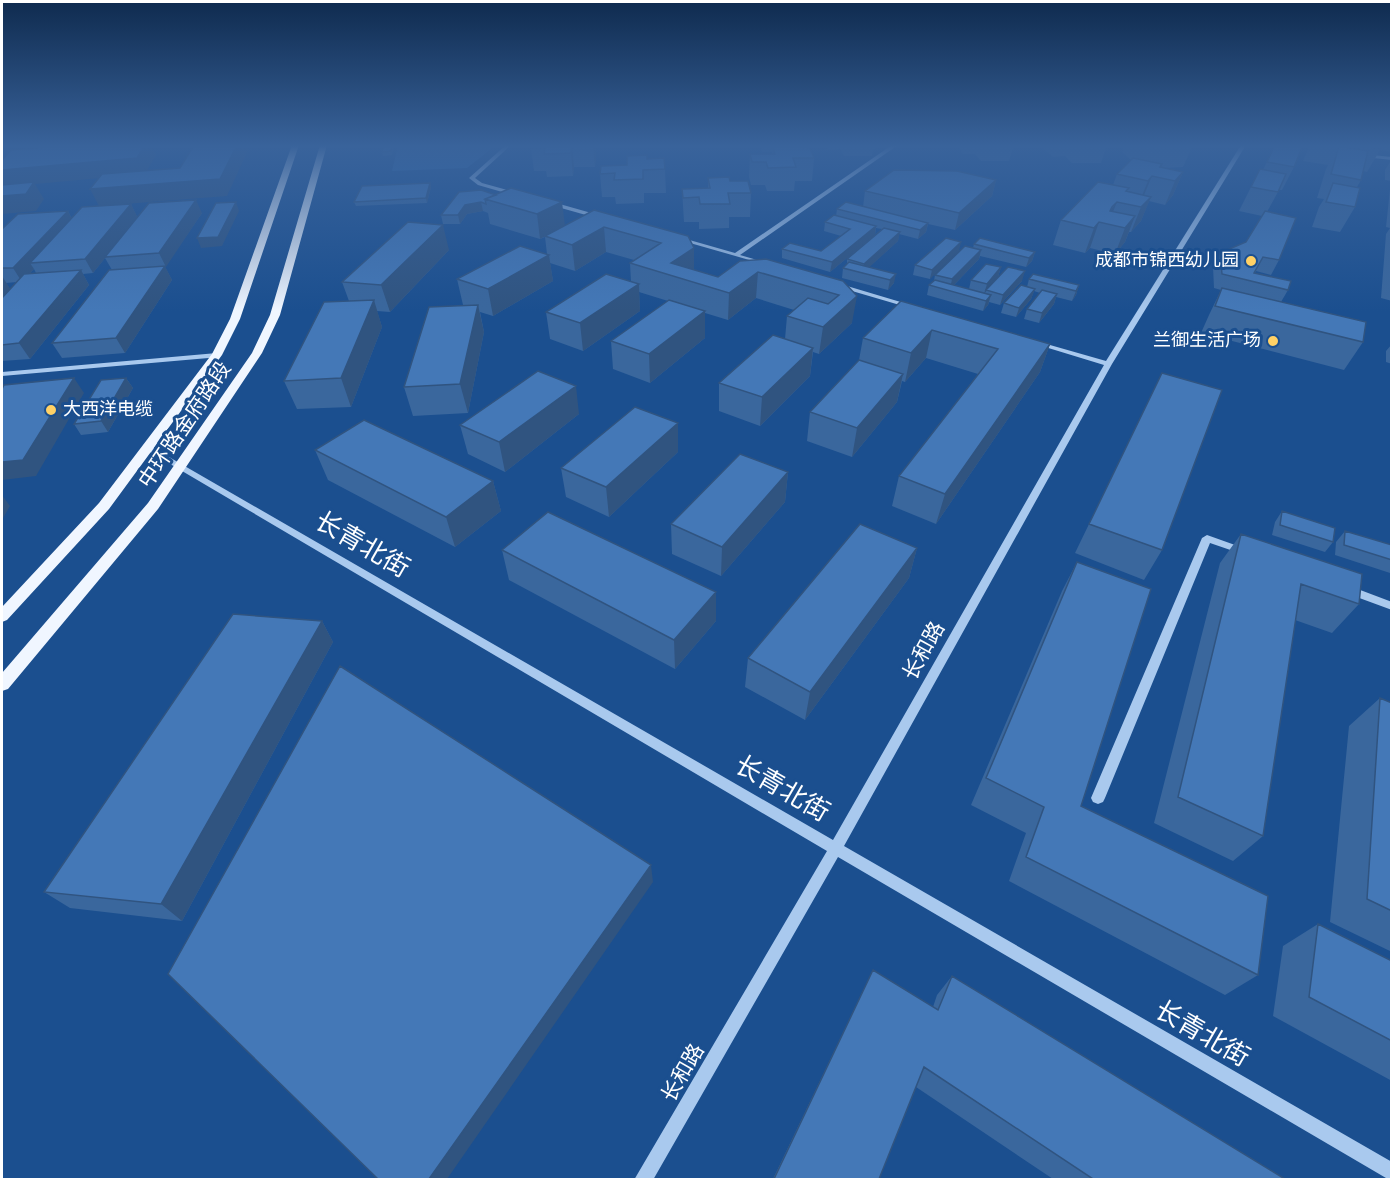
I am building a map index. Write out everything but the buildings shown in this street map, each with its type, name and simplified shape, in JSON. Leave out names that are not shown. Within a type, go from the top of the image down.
[{"type":"main road","name":"中环路金府路段","points":[[2,616],[104,506],[217,355],[235,319],[277,200]]},
{"type":"main road","name":"中环路金府路段","points":[[2,684],[153,507],[257,353],[275,315],[308,200]]},
{"type":"street","points":[[540,200],[614,221]]},
{"type":"street","points":[[736,255],[816,200]]},
{"type":"street","name":"长和路","points":[[643,1179],[836,848],[1108,364],[1210,200]]},
{"type":"street","points":[[669,237],[770,265]]},
{"type":"street","points":[[826,282],[916,308]]},
{"type":"street","points":[[1029,341],[1108,364]]},
{"type":"street","points":[[2,374],[217,355]]},
{"type":"street","name":"长青北街","points":[[147,448],[1392,1172]]},
{"type":"street","points":[[1098,798],[1207,538],[1261,558]]},
{"type":"street","points":[[1337,586],[1392,606]]},
{"type":"place","name":"成都市锦西幼儿园","points":[[1251,261]]},
{"type":"place","name":"兰御生活广场","points":[[1273,341]]},
{"type":"place","name":"大西洋电缆","points":[[51,410]]}]
